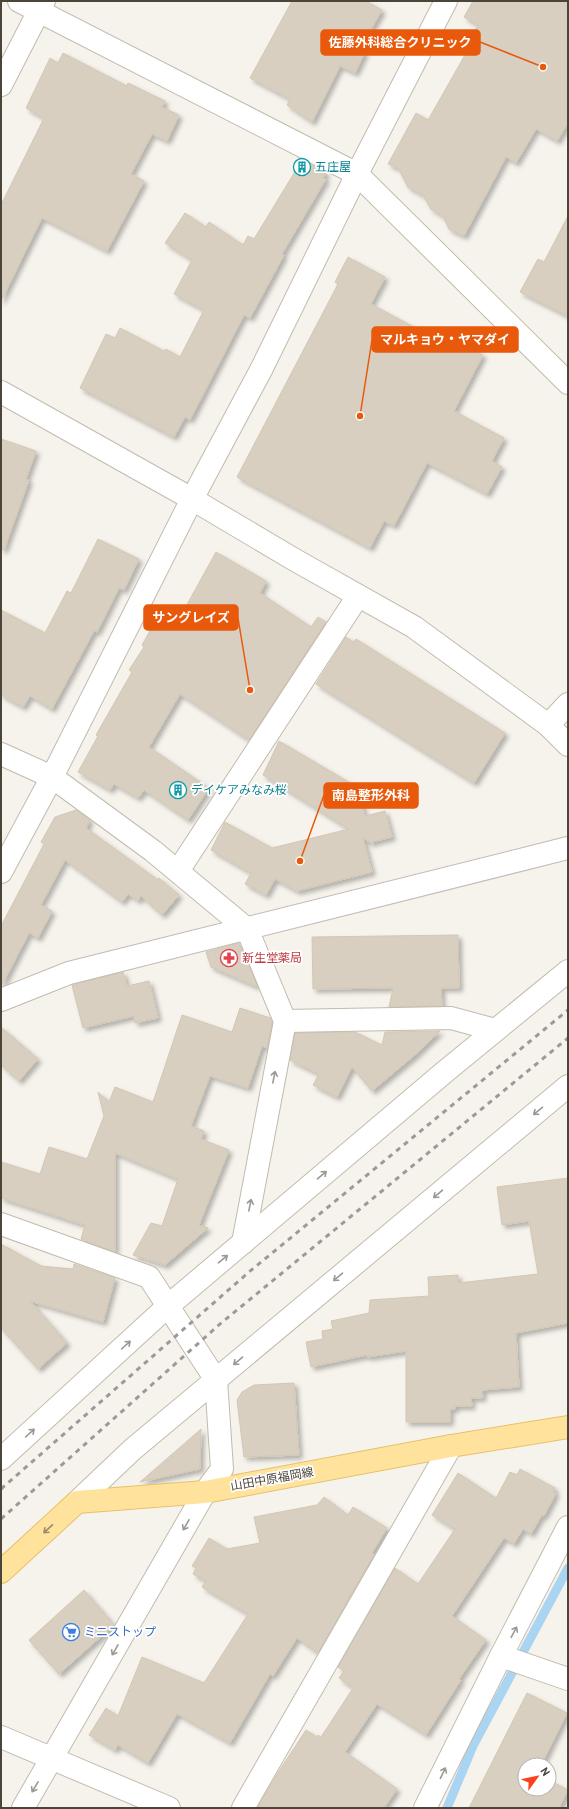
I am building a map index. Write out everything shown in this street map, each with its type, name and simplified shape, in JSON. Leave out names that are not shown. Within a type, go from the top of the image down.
[{"type":"main road","name":"山田中原福岡線","points":[[77,1502],[205,1492],[451,1446],[568,1427]]},
{"type":"main road","points":[[1,1572],[77,1502]]},
{"type":"street","points":[[19,1],[42,6],[357,174],[568,383]]},
{"type":"street","points":[[1,872],[52,777],[192,499],[262,368],[357,174],[446,1]]},
{"type":"street","points":[[1,85],[42,6]]},
{"type":"street","points":[[1,392],[192,499],[414,627],[548,725],[568,745]]},
{"type":"street","points":[[178,871],[358,596]]},
{"type":"street","points":[[548,725],[568,704]]},
{"type":"street","points":[[1,754],[52,777],[153,850],[247,929],[285,1021],[243,1243]]},
{"type":"street","points":[[1,1000],[69,973],[568,848]]},
{"type":"street","points":[[1,1459],[168,1306],[495,1030],[568,971]]},
{"type":"street","points":[[285,1021],[451,1018],[495,1030]]},
{"type":"street","points":[[77,1502],[133,1449],[568,1086]]},
{"type":"street","points":[[1,1224],[149,1277],[216,1380],[222,1469],[205,1492],[23,1808]]},
{"type":"street","points":[[243,1808],[451,1446]]},
{"type":"street","points":[[426,1808],[501,1656],[568,1527]]},
{"type":"street","points":[[501,1656],[568,1679]]},
{"type":"street","points":[[1,1737],[169,1808]]},
{"type":"building","points":[[292,1],[366,1],[382,10],[360,49],[365,52],[355,73],[340,66],[312,122],[287,105],[290,99],[250,78]]},
{"type":"building","points":[[473,1],[568,1],[568,123],[557,141],[536,129],[516,163],[506,157],[464,236],[449,229],[443,216],[431,209],[423,195],[408,187],[398,168],[388,164],[416,113],[428,120],[465,55],[463,53],[478,25],[464,17]]},
{"type":"building","points":[[63,53],[127,86],[128,83],[165,101],[162,107],[179,115],[167,141],[152,134],[131,174],[144,181],[107,251],[42,218],[1,301],[1,205],[44,118],[26,108],[50,58],[58,63]]},
{"type":"building","points":[[302,160],[326,172],[323,178],[326,179],[282,254],[284,255],[250,318],[244,315],[190,420],[185,417],[174,437],[80,388],[106,334],[115,338],[120,328],[164,351],[166,349],[180,357],[204,310],[174,294],[192,260],[165,243],[185,213],[206,227],[209,222],[243,245],[248,236],[254,239]]},
{"type":"building","points":[[568,216],[568,316],[520,292],[538,259],[544,262]]},
{"type":"building","points":[[348,257],[385,277],[371,304],[453,348],[456,341],[483,355],[454,411],[504,438],[492,461],[502,467],[487,494],[427,463],[394,526],[384,521],[370,548],[237,477],[338,284],[335,282]]},
{"type":"building","points":[[1,439],[36,451],[26,479],[29,480],[4,550],[1,549]]},
{"type":"building","points":[[98,539],[139,559],[124,590],[119,588],[97,632],[94,631],[52,709],[30,696],[23,707],[1,695],[1,610],[45,633],[67,591],[71,593]]},
{"type":"building","points":[[216,552],[266,581],[260,593],[311,627],[318,617],[326,622],[249,740],[180,694],[149,747],[209,788],[188,820],[144,790],[138,798],[114,784],[110,790],[78,772],[98,736],[96,735],[132,672],[129,670],[144,647],[142,645],[157,618],[174,628]]},
{"type":"building","points":[[346,637],[354,642],[356,639],[505,733],[474,783],[316,684]]},
{"type":"building","points":[[279,741],[352,784],[352,790],[359,794],[365,816],[385,811],[392,837],[372,842],[373,844],[363,838],[372,872],[297,891],[275,879],[266,895],[245,884],[251,873],[211,850],[225,822],[272,848],[349,829],[263,775]]},
{"type":"building","points":[[76,810],[90,820],[86,828],[158,880],[159,878],[179,895],[162,915],[141,896],[138,901],[128,894],[122,902],[65,860],[41,905],[52,911],[38,938],[29,933],[1,987],[1,926],[44,844],[41,842],[55,817]]},
{"type":"building","points":[[458,935],[459,988],[441,988],[442,1006],[389,1007],[393,988],[313,989],[312,937]]},
{"type":"building","name":"新生堂薬局","points":[[239,943],[258,987],[211,967],[206,952]]},
{"type":"building","points":[[123,972],[127,986],[149,981],[158,1018],[135,1023],[134,1016],[83,1028],[72,985]]},
{"type":"building","points":[[240,1008],[270,1018],[272,1022],[267,1048],[262,1046],[248,1088],[210,1076],[191,1126],[204,1131],[201,1139],[229,1150],[199,1225],[208,1228],[165,1265],[133,1255],[151,1223],[162,1226],[178,1179],[115,1153],[115,1252],[81,1239],[85,1225],[1,1198],[1,1162],[40,1174],[49,1147],[87,1159],[104,1116],[98,1092],[109,1102],[115,1087],[153,1102],[182,1015],[232,1032]]},
{"type":"building","points":[[1,1027],[38,1059],[19,1081],[1,1065]]},
{"type":"building","points":[[440,1031],[415,1055],[372,1091],[352,1067],[337,1097],[313,1085],[319,1074],[290,1060],[295,1033],[355,1032],[382,1045],[385,1032]]},
{"type":"building","points":[[568,1178],[568,1323],[516,1333],[519,1387],[482,1390],[483,1398],[471,1398],[472,1406],[455,1406],[455,1409],[450,1409],[450,1422],[406,1422],[406,1351],[367,1357],[367,1355],[311,1367],[306,1342],[323,1339],[322,1331],[333,1329],[331,1321],[369,1313],[370,1300],[429,1296],[428,1277],[458,1275],[458,1283],[538,1274],[529,1221],[502,1225],[497,1187]]},
{"type":"building","points":[[1,1244],[41,1266],[73,1269],[74,1264],[115,1278],[103,1322],[30,1301],[67,1343],[38,1369],[1,1328]]},
{"type":"building","points":[[294,1383],[299,1455],[244,1457],[237,1400],[242,1392],[254,1385]]},
{"type":"building","points":[[201,1429],[200,1469],[140,1482]]},
{"type":"building","points":[[520,1469],[555,1488],[553,1492],[556,1493],[544,1516],[542,1515],[531,1534],[523,1529],[514,1544],[504,1538],[452,1616],[486,1640],[459,1679],[461,1680],[426,1735],[377,1704],[345,1752],[397,1789],[384,1808],[257,1808],[306,1730],[317,1737],[318,1735],[321,1737],[353,1688],[339,1678],[344,1671],[338,1667],[395,1568],[418,1584],[455,1529],[432,1515],[458,1473],[496,1498],[510,1472],[517,1475]]},
{"type":"building","points":[[324,1497],[348,1515],[353,1507],[387,1528],[318,1653],[297,1638],[273,1676],[270,1674],[230,1743],[177,1714],[148,1763],[118,1745],[115,1750],[89,1735],[106,1708],[118,1716],[142,1657],[204,1683],[248,1614],[202,1587],[206,1581],[193,1574],[196,1568],[192,1566],[209,1538],[227,1549],[260,1543],[254,1517],[317,1505]]},
{"type":"building","name":"ミニストップ","points":[[84,1590],[114,1625],[59,1674],[29,1640]]},
{"type":"building","points":[[527,1693],[567,1713],[545,1757],[517,1757],[517,1797],[557,1797],[557,1784],[568,1790],[559,1808],[469,1808]]},
{"type":"waterway","points":[[447,1808],[473,1746],[568,1568]]},
{"type":"railway","points":[[1,1489],[249,1272],[568,1010]]},
{"type":"railway","points":[[1,1519],[220,1324],[568,1038]]},
{"type":"place","name":"佐藤外科総合クリニック","points":[[543,67]]},
{"type":"place","name":"五庄屋","points":[[302,167]]},
{"type":"place","name":"マルキョウ・ヤマダイ","points":[[360,416]]},
{"type":"place","name":"サングレイズ","points":[[250,690]]},
{"type":"place","name":"デイケアみなみ桜","points":[[178,790]]},
{"type":"place","name":"南島整形外科","points":[[300,861]]},
{"type":"place","name":"新生堂薬局","points":[[229,958]]},
{"type":"place","name":"ミニストップ","points":[[71,1632]]}]
